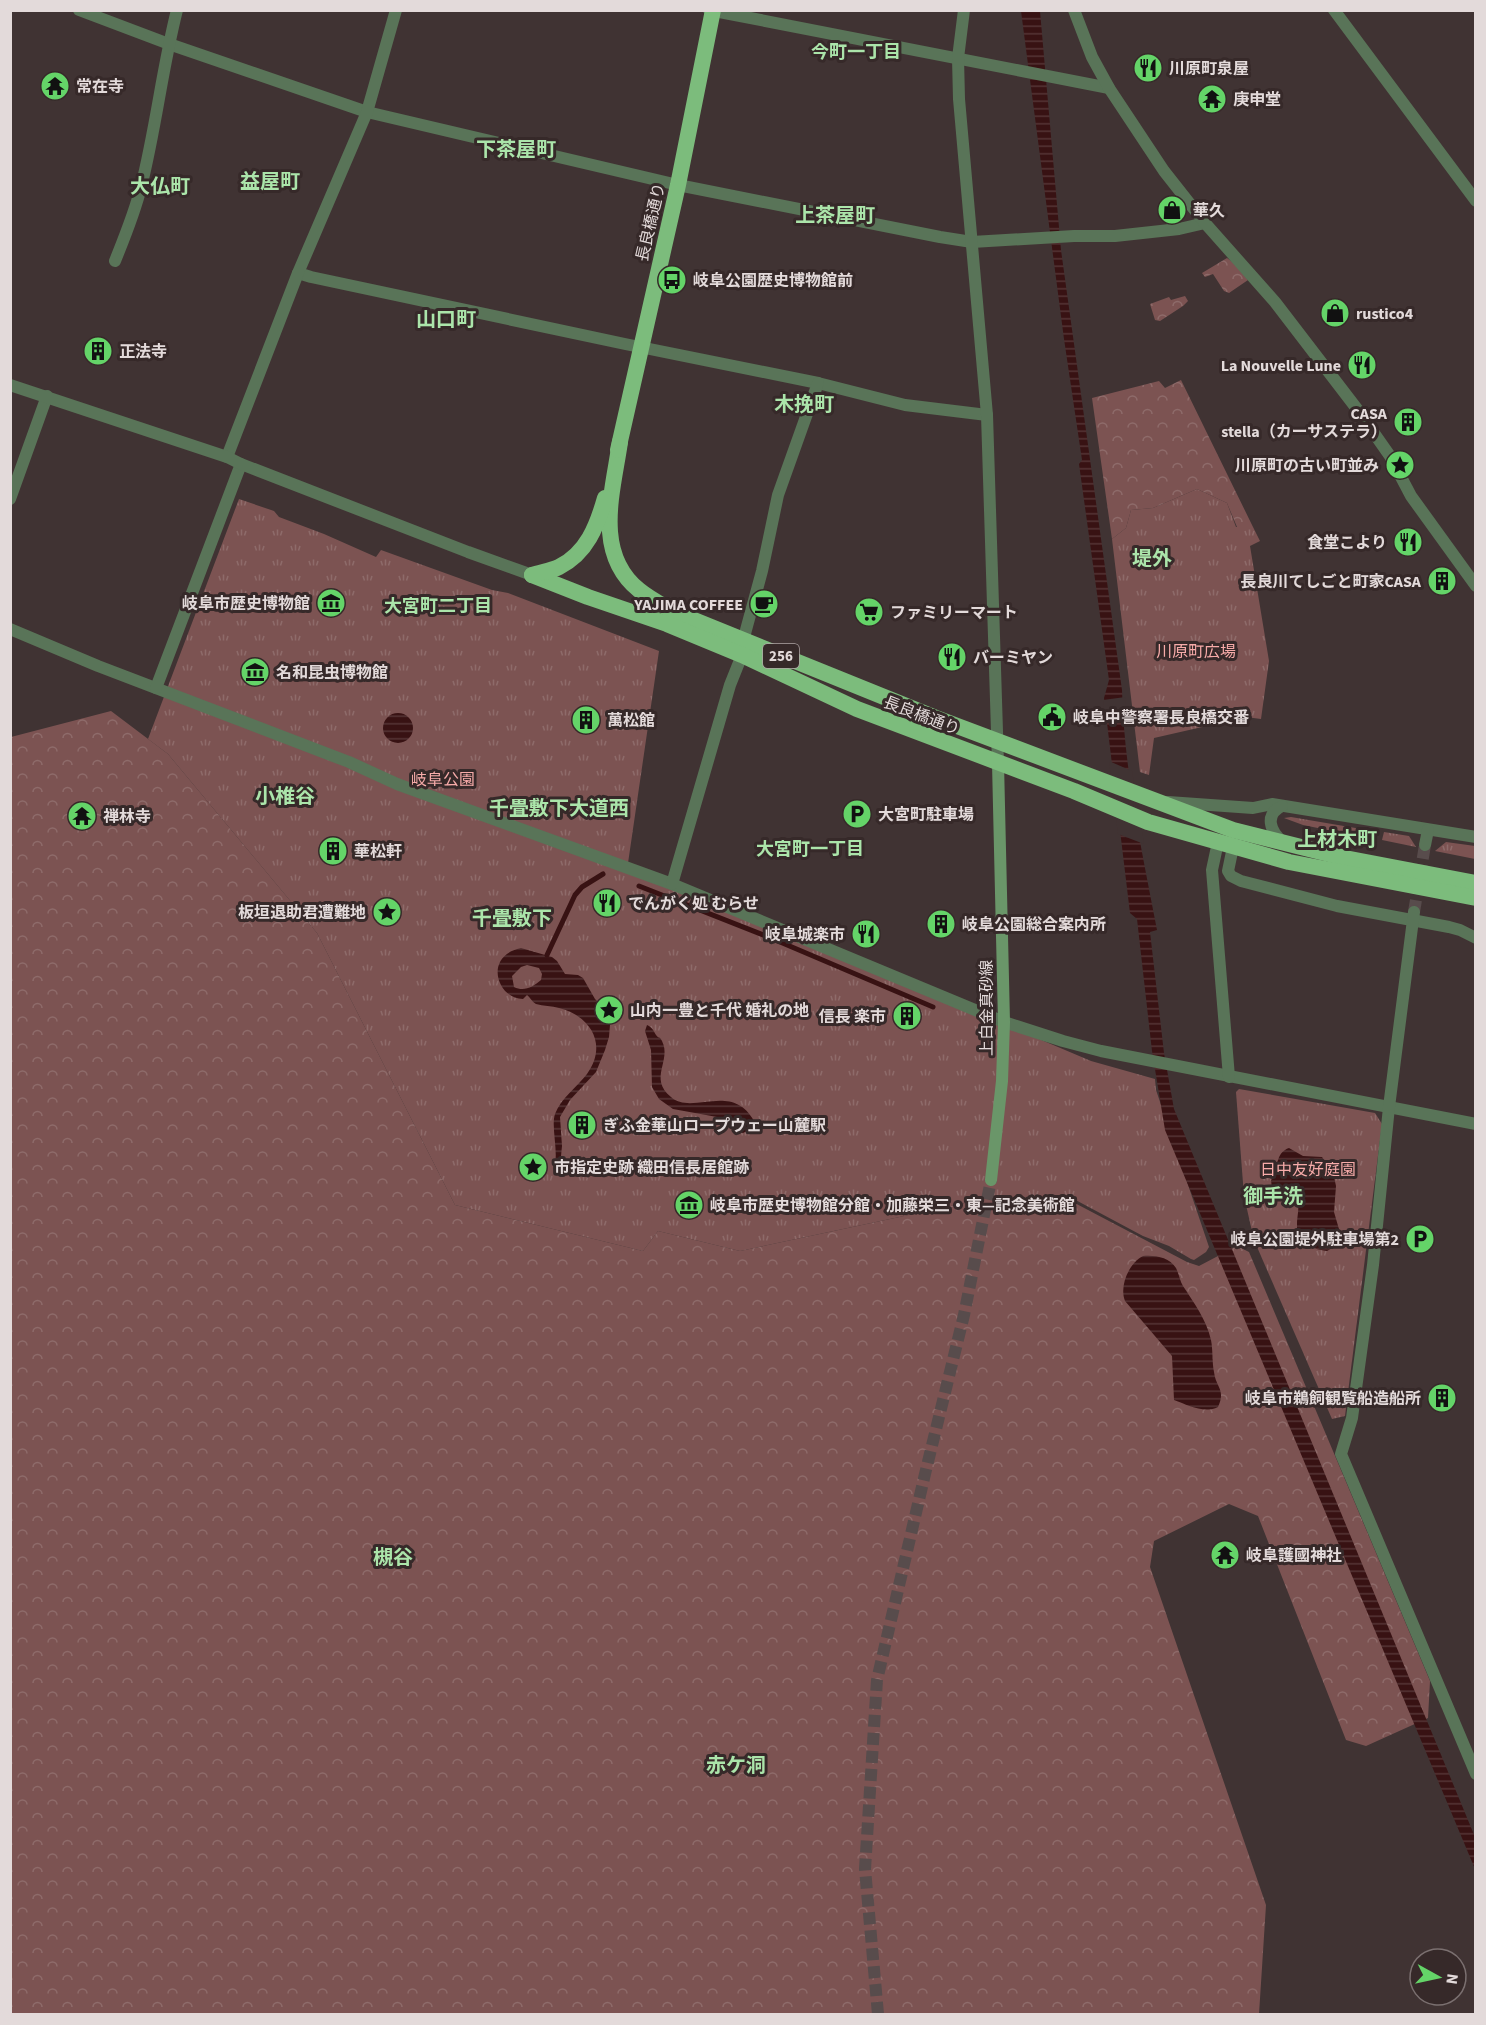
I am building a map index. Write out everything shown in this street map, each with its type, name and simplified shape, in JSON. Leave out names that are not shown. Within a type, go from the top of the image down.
[{"type":"highway","name":"長良橋通り","points":[[532,575],[559,567],[582,550],[591,538],[601,513],[620,442],[678,185],[712,11]]},
{"type":"highway","name":"長良橋通り","points":[[620,442],[609,518],[609,539],[615,558],[624,574],[637,588],[664,607],[857,709],[1074,791],[1148,822],[1225,845],[1343,873],[1476,898]]},
{"type":"highway","name":"長良橋通り","points":[[532,575],[588,597],[743,648],[1075,769],[1233,830],[1345,858],[1476,883]]},
{"type":"main road","name":"上白金真砂線","points":[[991,1180],[1002,1082],[1004,1022],[998,763]]},
{"type":"street","points":[[80,10],[169,44],[367,112],[678,185],[940,237],[972,242],[1146,233],[1205,223]]},
{"type":"street","points":[[115,261],[142,185],[177,10]]},
{"type":"street","points":[[227,457],[298,273],[367,112],[396,10]]},
{"type":"street","points":[[964,10],[958,58],[959,99],[987,415],[998,763]]},
{"type":"street","points":[[1074,10],[1092,57],[1109,88],[1164,171],[1205,223],[1256,279],[1357,409],[1390,456],[1418,506],[1476,586]]},
{"type":"street","points":[[1334,10],[1476,201]]},
{"type":"street","points":[[712,11],[1109,88]]},
{"type":"street","points":[[298,273],[818,383],[905,405],[987,415]]},
{"type":"street","points":[[672,884],[743,648],[778,495],[818,383]]},
{"type":"street","points":[[10,385],[227,457],[532,575]]},
{"type":"street","points":[[10,499],[47,396]]},
{"type":"street","points":[[156,688],[241,464]]},
{"type":"street","points":[[10,629],[350,762],[397,784],[672,884],[1004,1022],[1064,1041],[1130,1057],[1476,1125]]},
{"type":"street","points":[[1151,799],[1252,808],[1272,804],[1476,837]]},
{"type":"street","points":[[1282,806],[1271,815],[1270,826],[1274,835],[1285,844]]},
{"type":"street","points":[[1425,845],[1428,830]]},
{"type":"street","points":[[1225,845],[1212,870],[1226,1076]]},
{"type":"street","points":[[1225,845],[1228,871],[1231,876],[1241,881],[1337,906],[1413,916],[1460,930],[1476,938]]},
{"type":"street","points":[[1413,916],[1389,1107],[1373,1265],[1352,1418],[1341,1454],[1476,1774]]},
{"type":"green space","points":[[1227,258],[1248,280],[1229,293],[1224,291],[1213,274],[1205,277],[1202,273]]},
{"type":"green space","points":[[1185,296],[1188,301],[1183,306],[1160,321],[1155,320],[1150,304],[1169,297],[1171,300]]},
{"type":"green space","points":[[1181,380],[1253,527],[1237,527],[1227,503],[1197,489],[1153,508],[1131,510],[1126,528],[1112,539],[1092,398],[1159,381],[1165,388]]},
{"type":"green space","name":"川原町広場","points":[[1197,489],[1227,503],[1236,527],[1253,527],[1260,541],[1250,546],[1269,661],[1261,719],[1246,717],[1154,738],[1149,775],[1140,772],[1112,539],[1126,528],[1131,510],[1153,508]]},
{"type":"green space","name":"岐阜公園","points":[[239,499],[274,511],[279,517],[376,557],[381,550],[492,590],[508,593],[659,651],[627,870],[672,884],[1091,1061],[1155,1079],[1156,1090],[1209,1247],[1206,1252],[1194,1260],[1191,1259],[1070,1197],[1059,1195],[1047,1201],[984,1199],[740,1251],[658,1231],[643,1251],[455,1205],[317,933],[168,754],[148,739]]},
{"type":"green space","points":[[111,711],[168,754],[317,933],[455,1205],[643,1251],[658,1231],[740,1251],[984,1199],[1059,1199],[1069,1200],[1187,1262],[1199,1266],[1237,1246],[1249,1252],[1430,1681],[1428,1718],[1366,1746],[1346,1740],[1258,1516],[1229,1504],[1154,1541],[1150,1567],[1266,1905],[1259,2014],[11,2014],[11,737]]},
{"type":"green space","points":[[1291,817],[1373,831],[1372,839],[1303,825],[1284,818]]},
{"type":"green space","points":[[1384,832],[1409,836],[1416,847],[1382,840]]},
{"type":"green space","points":[[1446,842],[1475,846],[1475,859],[1435,851]]},
{"type":"green space","name":"日中友好庭園","points":[[1239,1089],[1375,1113],[1382,1124],[1345,1416],[1332,1419],[1254,1240],[1244,1196],[1236,1092]]},
{"type":"shaded area","points":[[1021,11],[1040,11],[1061,250],[1122,690],[1130,781],[1157,930],[1150,932],[1164,1053],[1174,1109],[1475,1837],[1475,1869],[1165,1130],[1152,1051],[1137,919],[1130,913],[1104,698],[1109,680],[1079,464],[1082,460]]},
{"type":"shaded area","points":[[398,713],[404,714],[412,722],[412,734],[404,742],[398,743],[392,742],[384,734],[383,728],[384,722],[392,714]]},
{"type":"shaded area","points":[[521,948],[552,957],[565,974],[578,975],[583,978],[595,999],[602,1006],[610,1025],[609,1037],[596,1072],[570,1100],[560,1117],[562,1146],[560,1166],[555,1164],[555,1114],[565,1098],[587,1074],[596,1053],[596,1042],[587,1025],[570,1012],[536,1004],[527,995],[523,999],[506,992],[498,976],[498,968],[502,959],[509,952]],"holes":[[[527,965],[539,968],[542,974],[538,983],[525,989],[514,987],[512,976],[521,967]]]},
{"type":"shaded area","points":[[647,1025],[662,1041],[664,1056],[661,1083],[671,1097],[680,1102],[690,1103],[724,1101],[735,1103],[745,1109],[754,1121],[751,1129],[743,1133],[717,1117],[673,1109],[659,1099],[652,1087],[651,1050],[645,1031]]},
{"type":"shaded area","points":[[1289,1148],[1303,1156],[1322,1157],[1333,1172],[1336,1186],[1334,1212],[1341,1236],[1336,1246],[1327,1251],[1310,1247],[1302,1240],[1297,1231],[1298,1204],[1278,1198],[1274,1192],[1271,1180],[1275,1176],[1278,1159]]},
{"type":"shaded area","points":[[1143,1256],[1161,1258],[1173,1264],[1183,1286],[1203,1318],[1211,1340],[1214,1372],[1221,1392],[1218,1407],[1207,1410],[1174,1400],[1172,1356],[1125,1301],[1123,1295],[1126,1276],[1133,1264]]},
{"type":"pier","points":[[1125,697],[1126,713],[1105,716],[1103,700]]},
{"type":"pier","points":[[1109,761],[1132,771],[1144,844],[1118,834]]},
{"type":"waterway","points":[[547,955],[575,895],[582,887],[603,874]]},
{"type":"waterway","points":[[639,886],[766,936],[933,1007]]},
{"type":"tunnel","points":[[1414,912],[1425,845]]},
{"type":"tunnel","points":[[878,2014],[865,1869],[877,1680],[964,1315],[991,1180]]},
{"type":"place","name":"川原町泉屋","points":[[1148,68]]},
{"type":"place","name":"常在寺","points":[[55,86]]},
{"type":"place","name":"庚申堂","points":[[1212,99]]},
{"type":"place","name":"華久","points":[[1172,210]]},
{"type":"place","name":"岐阜公園歴史博物館前","points":[[672,280]]},
{"type":"place","name":"rustico4","points":[[1335,313]]},
{"type":"place","name":"正法寺","points":[[98,351]]},
{"type":"place","name":"La Nouvelle Lune","points":[[1362,365]]},
{"type":"place","name":"CASA stella（カーサステラ）","points":[[1408,422]]},
{"type":"place","name":"川原町の古い町並み","points":[[1400,465]]},
{"type":"place","name":"食堂こより","points":[[1408,542]]},
{"type":"place","name":"長良川てしごと町家CASA","points":[[1442,581]]},
{"type":"place","name":"岐阜市歴史博物館","points":[[331,603]]},
{"type":"place","name":"YAJIMA COFFEE","points":[[764,604]]},
{"type":"place","name":"ファミリーマート","points":[[869,612]]},
{"type":"place","name":"バーミヤン","points":[[952,657]]},
{"type":"place","name":"名和昆虫博物館","points":[[255,672]]},
{"type":"place","name":"岐阜中警察署長良橋交番","points":[[1052,717]]},
{"type":"place","name":"萬松館","points":[[586,720]]},
{"type":"place","name":"大宮町駐車場","points":[[857,814]]},
{"type":"place","name":"禅林寺","points":[[82,816]]},
{"type":"place","name":"華松軒","points":[[333,851]]},
{"type":"place","name":"でんがく処 むらせ","points":[[607,903]]},
{"type":"place","name":"板垣退助君遭難地","points":[[387,912]]},
{"type":"place","name":"岐阜公園総合案内所","points":[[941,924]]},
{"type":"place","name":"岐阜城楽市","points":[[866,934]]},
{"type":"place","name":"山内一豊と千代 婚礼の地","points":[[609,1010]]},
{"type":"place","name":"信長 楽市","points":[[907,1016]]},
{"type":"place","name":"ぎふ金華山ロープウェー山麓駅","points":[[582,1125]]},
{"type":"place","name":"市指定史跡 織田信長居館跡","points":[[533,1167]]},
{"type":"place","name":"岐阜市歴史博物館分館・加藤栄三・東―記念美術館","points":[[689,1205]]},
{"type":"place","name":"岐阜公園堤外駐車場第2","points":[[1420,1239]]},
{"type":"place","name":"岐阜市鵜飼観覧船造船所","points":[[1442,1398]]},
{"type":"place","name":"岐阜護國神社","points":[[1225,1555]]},
{"type":"district","name":"今町一丁目","points":[[856,52]]},
{"type":"district","name":"下茶屋町","points":[[516,149]]},
{"type":"district","name":"益屋町","points":[[270,181]]},
{"type":"district","name":"大仏町","points":[[160,186]]},
{"type":"district","name":"上茶屋町","points":[[835,215]]},
{"type":"district","name":"山口町","points":[[446,319]]},
{"type":"district","name":"木挽町","points":[[804,404]]},
{"type":"district","name":"堤外","points":[[1152,558]]},
{"type":"district","name":"大宮町二丁目","points":[[438,606]]},
{"type":"district","name":"小椎谷","points":[[285,796]]},
{"type":"district","name":"千畳敷下大道西","points":[[559,808]]},
{"type":"district","name":"上材木町","points":[[1337,839]]},
{"type":"district","name":"大宮町一丁目","points":[[810,849]]},
{"type":"district","name":"千畳敷下","points":[[512,918]]},
{"type":"district","name":"御手洗","points":[[1273,1196]]},
{"type":"district","name":"槻谷","points":[[393,1557]]},
{"type":"district","name":"赤ケ洞","points":[[736,1765]]}]
